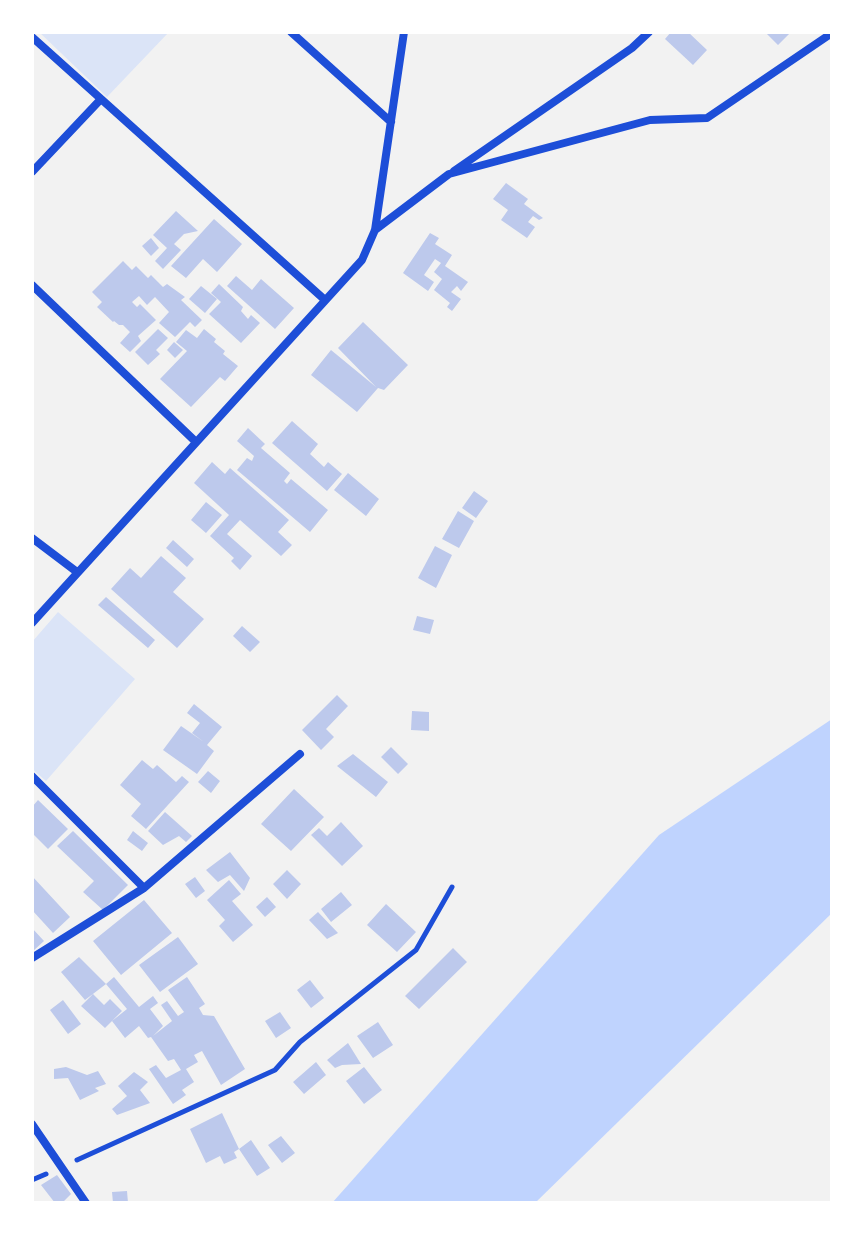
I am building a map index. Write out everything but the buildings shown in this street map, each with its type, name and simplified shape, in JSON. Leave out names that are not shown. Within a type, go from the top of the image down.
[{"type":"street","points":[[291,32],[391,122]]},
{"type":"street","points":[[32,623],[362,260],[375,230],[404,32]]},
{"type":"street","points":[[375,230],[449,174],[632,48],[649,32]]},
{"type":"street","points":[[449,174],[650,120],[707,118],[832,33]]},
{"type":"street","points":[[32,37],[325,300]]},
{"type":"street","points":[[32,172],[101,99]]},
{"type":"street","points":[[32,285],[196,442]]},
{"type":"street","points":[[32,538],[77,572]]},
{"type":"street","points":[[32,958],[144,888],[300,754]]},
{"type":"street","points":[[32,776],[144,888]]},
{"type":"street","points":[[32,1124],[86,1203]]},
{"type":"path","points":[[32,1180],[275,1070],[300,1042],[416,950],[452,887]]},
{"type":"shaded area","points":[[39,32],[169,32],[107,97]]},
{"type":"shaded area","points":[[58,612],[135,679],[46,781],[32,769],[32,642]]},
{"type":"water","points":[[832,719],[832,913],[535,1203],[332,1203],[659,835]]}]
